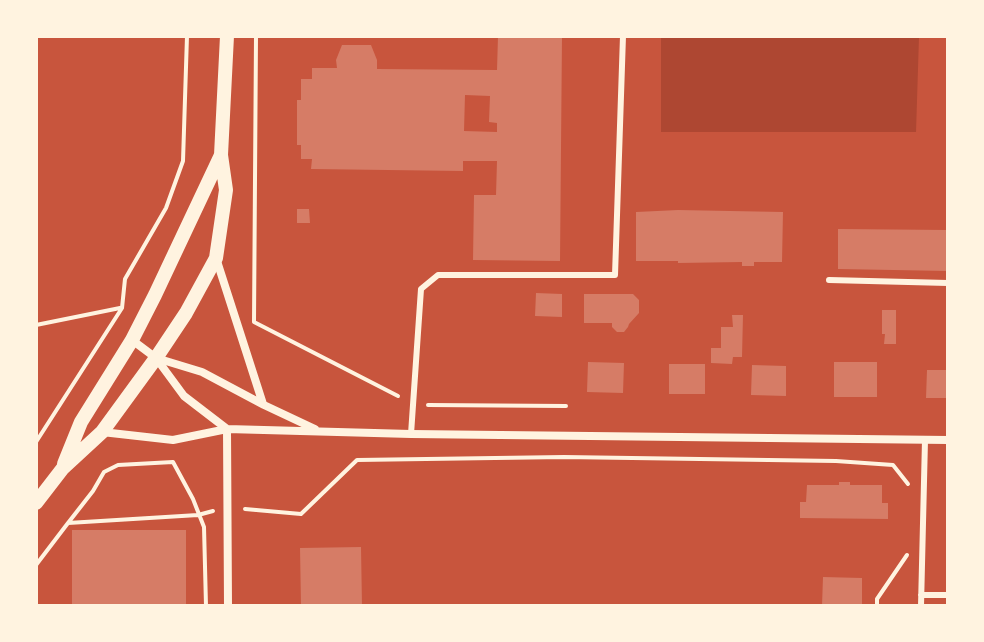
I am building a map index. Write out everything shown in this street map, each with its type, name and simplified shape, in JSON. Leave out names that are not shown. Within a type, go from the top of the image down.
[{"type":"street","points":[[36,503],[63,468],[102,432],[186,313],[216,258],[226,190],[221,155],[227,36]]},
{"type":"street","points":[[63,468],[81,422],[132,340],[221,155]]},
{"type":"street","points":[[216,258],[264,405]]},
{"type":"street","points":[[132,340],[156,358],[184,396],[227,429]]},
{"type":"street","points":[[156,358],[202,372],[320,431]]},
{"type":"street","points":[[227,429],[228,606]]},
{"type":"street","points":[[102,432],[173,440],[227,429],[948,440]]},
{"type":"lane","points":[[411,434],[421,289],[438,275],[615,275],[623,36]]},
{"type":"lane","points":[[829,280],[948,283]]},
{"type":"lane","points":[[921,606],[925,440]]},
{"type":"lane","points":[[921,595],[948,595]]},
{"type":"path","points":[[36,442],[122,308],[125,279],[166,208],[183,161],[187,36]]},
{"type":"path","points":[[254,322],[256,36]]},
{"type":"path","points":[[36,325],[122,308]]},
{"type":"path","points":[[68,523],[198,515],[227,508],[301,514],[357,460],[564,457],[836,461],[893,465],[911,488]]},
{"type":"path","points":[[36,565],[104,472],[118,465],[173,462],[204,527],[206,606]]},
{"type":"path","points":[[877,606],[877,599],[910,551]]},
{"type":"shaded area","points":[[661,36],[919,36],[916,132],[661,132]]},
{"type":"building","points":[[498,36],[562,36],[560,261],[473,260],[474,195],[496,195],[497,161],[463,161],[463,171],[311,169],[312,159],[301,159],[301,145],[297,145],[297,100],[301,100],[301,79],[312,79],[312,68],[337,68],[336,60],[342,45],[371,45],[377,69],[497,70]],"holes":[[[465,95],[490,96],[489,122],[497,123],[497,132],[464,131]]]},
{"type":"building","points":[[297,209],[309,209],[310,223],[297,223]]},
{"type":"building","points":[[636,212],[783,212],[782,262],[754,262],[754,266],[742,266],[742,262],[636,261]]},
{"type":"building","points":[[838,229],[948,230],[948,271],[838,269]]},
{"type":"building","points":[[536,293],[562,294],[562,317],[535,316]]},
{"type":"building","points":[[584,294],[633,294],[639,300],[639,313],[624,332],[617,332],[612,323],[584,323]]},
{"type":"building","points":[[882,310],[896,310],[896,344],[884,344]]},
{"type":"building","points":[[732,315],[743,315],[742,357],[733,357],[732,364],[711,363],[711,348],[721,348],[721,327],[733,327]]},
{"type":"building","points":[[588,362],[624,363],[623,393],[587,392]]},
{"type":"building","points":[[834,362],[877,362],[877,397],[834,397]]},
{"type":"building","points":[[669,364],[705,364],[705,394],[669,394]]},
{"type":"building","points":[[752,365],[786,366],[786,396],[751,395]]},
{"type":"building","points":[[927,370],[948,370],[948,398],[926,398]]},
{"type":"building","points":[[839,482],[882,485],[882,503],[888,503],[888,519],[800,518],[800,502],[806,502],[807,485],[839,485]]},
{"type":"building","points":[[72,530],[186,530],[186,606],[72,606]]},
{"type":"building","points":[[361,547],[362,606],[301,606],[300,548]]},
{"type":"building","points":[[823,577],[862,578],[862,606],[822,606]]}]
